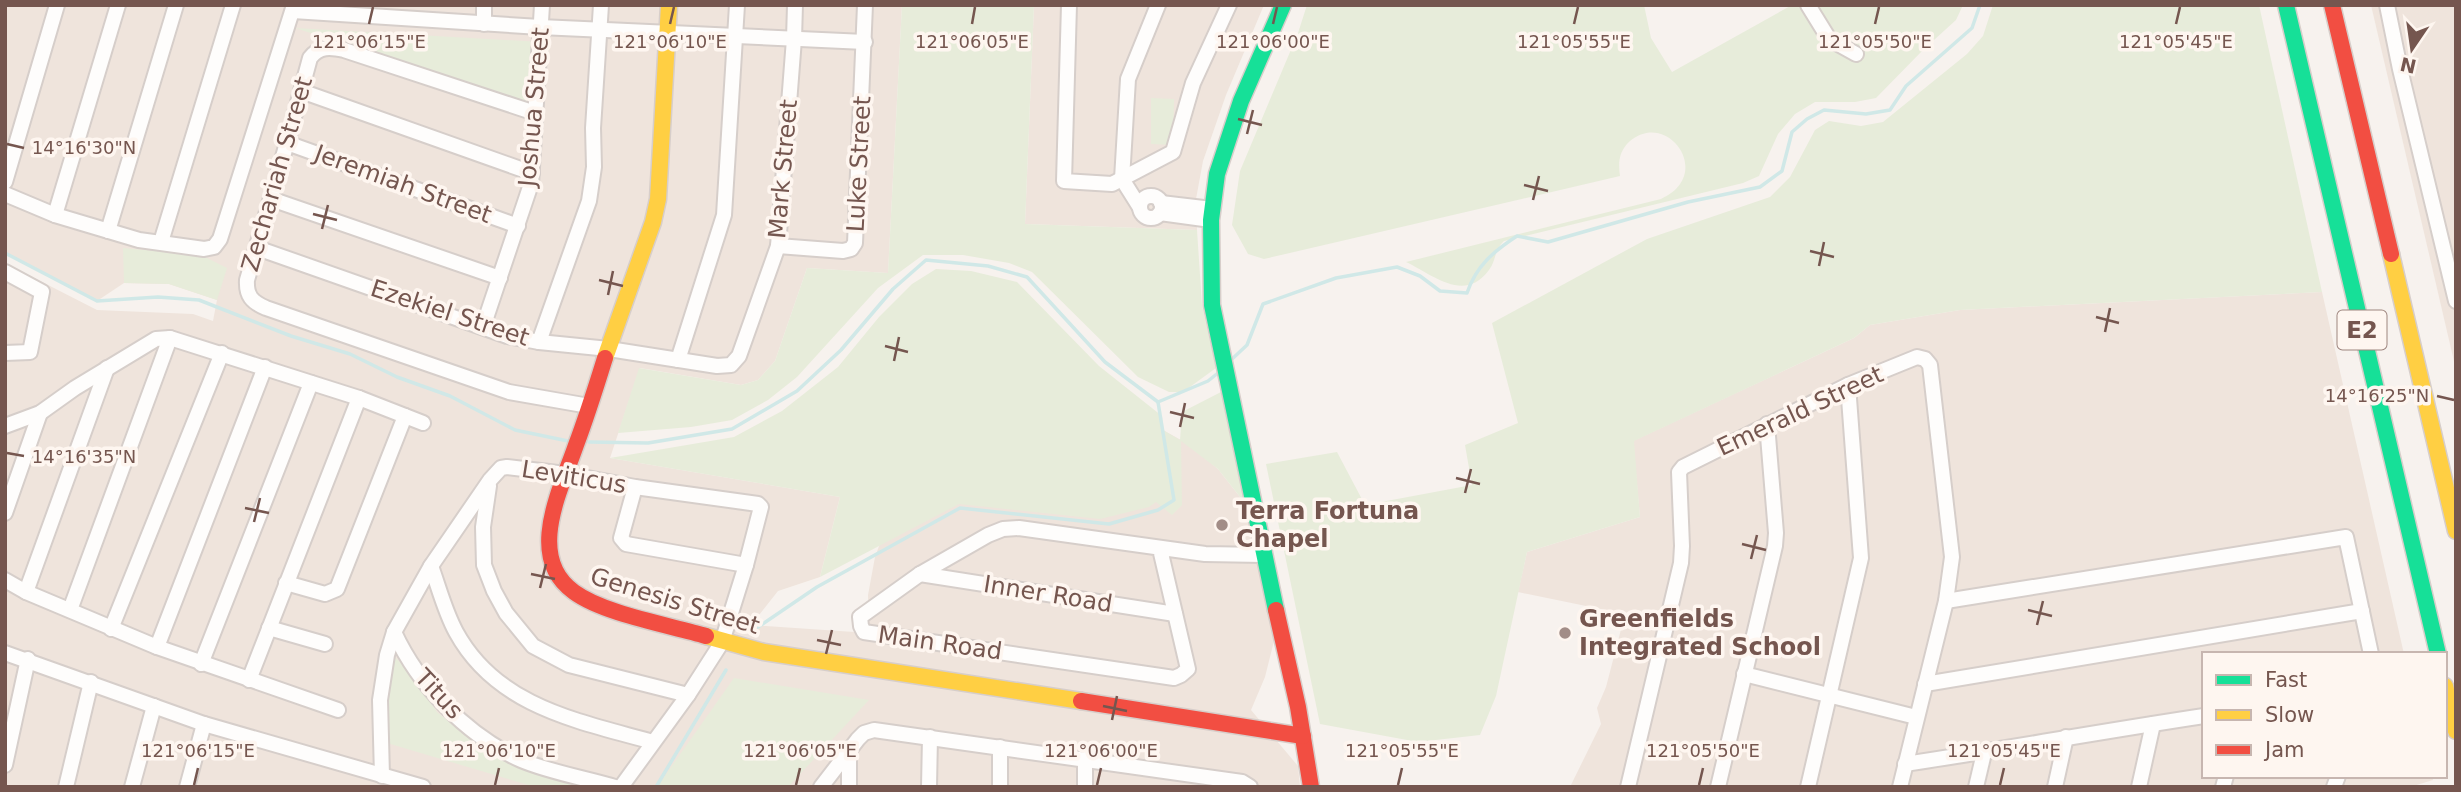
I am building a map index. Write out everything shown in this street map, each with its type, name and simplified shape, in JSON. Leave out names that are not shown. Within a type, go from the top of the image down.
[{"type":"main road","name":"Genesis Street","points":[[668,5],[669,33],[658,199],[653,222],[549,531],[549,555],[557,578],[575,596],[599,606],[764,652],[1162,715],[1190,728],[1230,733],[1259,730],[1303,736]]},
{"type":"main road","points":[[1283,5],[1228,137],[1217,174],[1211,215],[1212,305],[1303,736],[1311,787]]},
{"type":"main road","name":"E2","points":[[2286,5],[2438,652]]},
{"type":"main road","name":"E2","points":[[2332,5],[2456,531]]},
{"type":"main road","points":[[2447,694],[2456,731]]},
{"type":"street","points":[[5,182],[11,138],[57,5]]},
{"type":"street","points":[[55,215],[118,5]]},
{"type":"street","points":[[108,231],[176,5]]},
{"type":"street","points":[[161,242],[233,5]]},
{"type":"street","points":[[484,5],[484,24]]},
{"type":"street","name":"Joshua Street","points":[[482,327],[518,226],[532,173],[542,5]]},
{"type":"street","points":[[539,342],[589,201],[594,167],[593,128],[601,5]]},
{"type":"street","points":[[678,360],[724,215],[737,5]]},
{"type":"street","name":"Mark Street","points":[[731,365],[739,356],[778,246],[794,39],[794,5]]},
{"type":"street","name":"Luke Street","points":[[778,246],[843,251],[851,249],[855,243],[865,5]]},
{"type":"street","points":[[1069,5],[1064,181],[1112,184],[1173,152],[1193,83],[1229,5]]},
{"type":"street","points":[[1158,5],[1128,79],[1124,162],[1142,214],[1149,218],[1158,204]]},
{"type":"street","points":[[1808,5],[1829,39],[1856,54]]},
{"type":"street","points":[[2387,5],[2456,301]]},
{"type":"street","points":[[5,194],[55,215],[139,240],[204,249],[214,247],[220,239],[293,8],[484,24],[865,43]]},
{"type":"street","name":"Zechariah Street","points":[[535,113],[333,47],[315,52],[310,58],[257,248],[247,288],[248,296],[255,303],[509,392],[589,406]]},
{"type":"street","points":[[301,91],[532,173]]},
{"type":"street","name":"Jeremiah Street","points":[[287,143],[518,226]]},
{"type":"street","points":[[1129,176],[1158,204]]},
{"type":"street","points":[[1139,206],[1143,198],[1158,204],[1211,215]]},
{"type":"street","points":[[271,199],[500,278]]},
{"type":"street","name":"Ezekiel Street","points":[[257,248],[507,336],[717,366],[731,365]]},
{"type":"street","points":[[5,272],[43,292],[30,352],[5,353]]},
{"type":"street","points":[[70,610],[170,338]]},
{"type":"street","points":[[5,426],[40,413],[156,339],[170,338],[359,398],[423,423]]},
{"type":"street","points":[[111,629],[222,353]]},
{"type":"street","name":"Emerald Street","points":[[1628,787],[1681,563],[1679,472],[1683,467],[1848,385],[1917,357],[1925,359],[1930,365],[1952,557],[1946,601]]},
{"type":"street","points":[[26,592],[107,368]]},
{"type":"street","points":[[157,647],[265,368]]},
{"type":"street","points":[[201,664],[312,383]]},
{"type":"street","points":[[1808,787],[1861,558],[1848,385]]},
{"type":"street","points":[[249,680],[359,398]]},
{"type":"street","points":[[5,513],[40,413]]},
{"type":"street","points":[[286,583],[325,594],[337,589],[405,416]]},
{"type":"street","points":[[1718,787],[1775,546],[1767,424]]},
{"type":"street","name":"Leviticus","points":[[382,776],[380,700],[387,655],[394,632],[430,566],[490,480],[501,468],[507,467],[758,504],[761,507],[722,642],[688,695],[621,787]]},
{"type":"street","points":[[490,480],[483,527],[484,565],[506,612],[533,646],[569,665],[688,695]]},
{"type":"street","points":[[635,487],[621,538],[626,544],[746,565]]},
{"type":"street","name":"Main Road","points":[[1160,549],[1188,669],[1174,678],[864,632],[861,626],[860,617],[920,574],[1003,529],[1019,528],[1205,554],[1264,555]]},
{"type":"street","points":[[1900,787],[1946,601],[2346,537],[2371,652]]},
{"type":"street","points":[[430,566],[455,630],[481,667],[500,684],[519,697],[557,715],[653,742]]},
{"type":"street","name":"Inner Road","points":[[920,574],[1175,614]]},
{"type":"street","points":[[5,580],[26,592],[157,647],[338,710]]},
{"type":"street","points":[[1925,684],[2362,611]]},
{"type":"street","points":[[269,628],[325,645]]},
{"type":"street","name":"Titus","points":[[394,632],[422,680],[459,719],[492,744],[523,761],[615,787]]},
{"type":"street","points":[[5,653],[91,681],[204,724],[423,787]]},
{"type":"street","points":[[5,765],[28,659]]},
{"type":"street","points":[[1744,674],[1916,717]]},
{"type":"street","points":[[66,787],[91,681]]},
{"type":"street","points":[[132,787],[154,706]]},
{"type":"street","points":[[1905,764],[2202,716]]},
{"type":"street","points":[[187,787],[204,724]]},
{"type":"street","points":[[2139,787],[2153,724]]},
{"type":"street","points":[[821,787],[864,733],[874,730],[1085,760],[1174,779],[1242,782],[1250,787]]},
{"type":"street","points":[[929,787],[930,737]]},
{"type":"street","points":[[2055,787],[2066,737]]},
{"type":"street","points":[[1000,747],[1000,787]]},
{"type":"street","points":[[849,751],[849,787]]},
{"type":"street","points":[[1976,787],[1984,752]]},
{"type":"street","points":[[1085,760],[1085,787]]},
{"type":"shaded area","points":[[5,5],[902,5],[888,273],[807,268],[775,361],[758,380],[741,385],[640,368],[610,458],[840,497],[820,577],[778,591],[751,625],[869,633],[868,595],[875,557],[888,522],[1154,425],[1188,444],[1218,469],[1244,502],[1274,641],[1265,677],[1251,710],[1298,766],[1300,787],[5,787],[5,263],[97,310],[193,314],[213,321],[217,300],[169,284],[124,283],[97,301],[5,254]]},
{"type":"shaded area","points":[[1034,5],[1264,5],[1226,95],[1203,161],[1196,199],[1197,230],[1025,224]]},
{"type":"shaded area","points":[[2371,5],[2456,5],[2456,370]]},
{"type":"shaded area","points":[[2322,292],[2404,652],[2202,652],[2202,778],[2433,780],[2410,787],[1570,787],[1601,724],[1597,708],[1606,687],[1625,614],[1518,592],[1527,552],[1640,517],[1633,441],[1854,338],[1870,325],[1960,310]]},
{"type":"green space","points":[[902,5],[1034,5],[1025,224],[1197,230],[1202,305],[1216,368],[1183,392],[1169,392],[1138,377],[1032,272],[1009,263],[963,255],[923,255],[878,288],[797,377],[768,400],[732,420],[691,427],[618,433],[639,368],[741,385],[758,380],[775,361],[807,268],[888,273]]},
{"type":"green space","points":[[1307,5],[1644,5],[1651,38],[1672,72],[1792,5],[1963,5],[1956,20],[1876,98],[1855,102],[1815,102],[1795,114],[1778,134],[1759,176],[1743,183],[1504,241],[1489,270],[1479,280],[1459,286],[1437,279],[1406,262],[1661,199],[1677,188],[1684,175],[1685,162],[1680,149],[1671,139],[1658,133],[1644,133],[1630,141],[1621,153],[1620,176],[1264,259],[1248,254],[1232,225],[1240,171],[1298,33]]},
{"type":"green space","points":[[1993,5],[2259,5],[2322,292],[1960,310],[1870,325],[1854,338],[1634,441],[1640,517],[1527,552],[1496,696],[1480,735],[1418,742],[1320,724],[1266,464],[1337,452],[1365,505],[1472,485],[1465,445],[1518,423],[1492,323],[1647,239],[1770,197],[1790,177],[1815,130],[1829,121],[1861,126],[1883,122],[1967,54],[1983,36]]},
{"type":"green space","points":[[295,28],[541,42],[537,106]]},
{"type":"green space","points":[[1151,98],[1174,99],[1173,145],[1151,144]]},
{"type":"green space","points":[[123,248],[201,255],[227,268],[217,300],[169,284],[124,283]]},
{"type":"green space","points":[[936,269],[971,271],[1017,282],[1099,366],[1162,416],[1163,430],[1180,440],[1182,412],[1221,392],[1244,502],[1218,469],[1181,441],[1182,505],[1172,515],[1156,502],[1149,507],[1100,519],[959,504],[820,577],[840,497],[610,458],[734,437],[782,411],[838,367],[879,317],[912,284]]},
{"type":"green space","points":[[395,657],[416,680],[437,712],[467,736],[521,764],[593,787],[535,787],[387,743],[387,697]]},
{"type":"green space","points":[[734,678],[869,700],[788,787],[657,787]]},
{"type":"waterway","points":[[1231,360],[1247,345],[1263,304],[1336,278],[1397,267],[1420,276],[1440,291],[1467,293],[1475,275],[1487,260],[1517,236],[1548,242],[1688,202],[1760,187],[1782,171],[1792,132],[1807,119],[1824,110],[1866,114],[1890,110],[1906,86],[1972,28],[1980,5]]},
{"type":"waterway","points":[[5,253],[97,301],[158,297],[199,300],[291,336],[350,354],[397,377],[450,396],[515,430],[568,441]]},
{"type":"waterway","points":[[589,442],[648,443],[732,429],[797,391],[841,350],[893,289],[926,260],[988,266],[1027,277],[1105,362],[1158,402],[1208,381],[1218,373]]},
{"type":"waterway","points":[[758,627],[817,587],[960,508],[1109,524],[1158,510],[1174,500],[1158,402]]},
{"type":"waterway","points":[[656,787],[726,670]]},
{"type":"traffic: fast","points":[[1276,610],[1212,305],[1211,220],[1217,174],[1241,101],[1283,5]]},
{"type":"traffic: fast","points":[[2286,5],[2438,652]]},
{"type":"traffic: slow","points":[[605,358],[653,222],[658,199],[669,5]]},
{"type":"traffic: slow","points":[[2391,254],[2456,531]]},
{"type":"traffic: slow","points":[[706,636],[764,652],[1081,701]]},
{"type":"traffic: slow","points":[[2447,694],[2456,731]]},
{"type":"traffic: jam","points":[[2332,5],[2391,254]]},
{"type":"traffic: jam","points":[[605,358],[556,502],[549,542],[552,560],[559,577],[587,600],[619,613],[706,636]]},
{"type":"traffic: jam","points":[[1276,610],[1298,707],[1311,787]]},
{"type":"traffic: jam","points":[[1081,701],[1303,736]]},
{"type":"place","name":"Terra Fortuna Chapel","points":[[1222,525]]},
{"type":"place","name":"Greenfields Integrated School","points":[[1565,633]]}]
